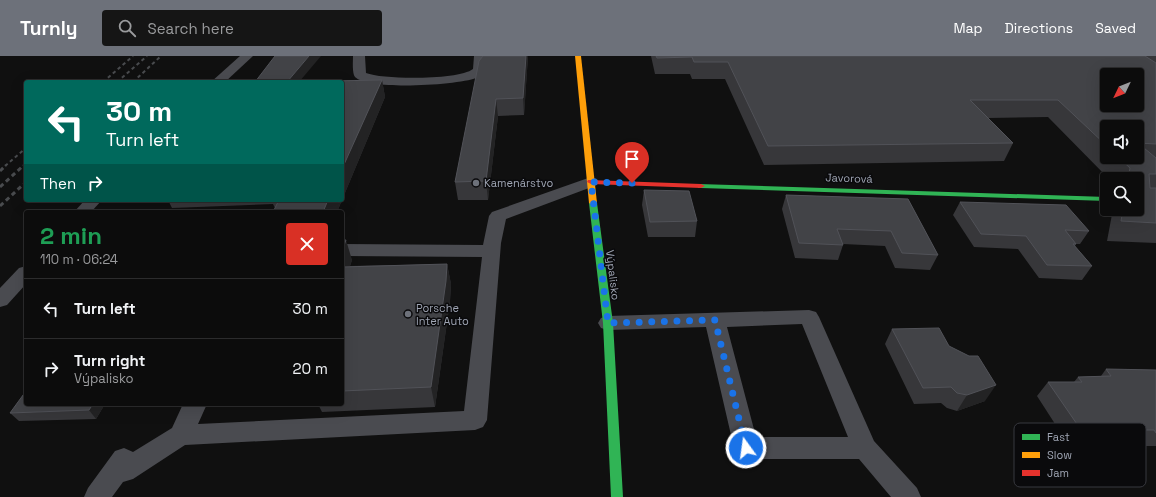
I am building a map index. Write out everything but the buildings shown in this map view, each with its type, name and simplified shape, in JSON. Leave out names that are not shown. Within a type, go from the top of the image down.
[{"type":"main road","name":"Výpalisko","points":[[578,56],[608,323],[618,497]]},
{"type":"main road","name":"Javorová","points":[[591,182],[1100,199]]},
{"type":"lane","points":[[219,80],[247,56]]},
{"type":"lane","points":[[359,56],[360,75],[370,79],[392,82],[458,79],[472,75],[479,70],[480,56]]},
{"type":"lane","points":[[96,497],[124,459],[124,471],[181,435],[475,420],[492,247],[498,216],[591,182]]},
{"type":"lane","points":[[84,210],[92,202]]},
{"type":"lane","points":[[344,250],[492,247]]},
{"type":"lane","points":[[0,300],[24,274]]},
{"type":"lane","points":[[608,323],[810,317],[865,448],[908,497]]},
{"type":"lane","points":[[715,320],[746,448],[865,448]]},
{"type":"lane","points":[[181,435],[194,406]]},
{"type":"railway","points":[[105,80],[133,56]]},
{"type":"railway","points":[[119,80],[147,56]]},
{"type":"railway","points":[[135,80],[161,56]]},
{"type":"railway","points":[[5,166],[24,150]]},
{"type":"railway","points":[[0,187],[24,165]]},
{"type":"railway","points":[[0,171],[5,166]]},
{"type":"railway","points":[[0,206],[24,184]]},
{"type":"traffic: fast","points":[[701,186],[1100,199]]},
{"type":"traffic: fast","points":[[593,203],[608,323],[617,497]]},
{"type":"traffic: slow","points":[[578,56],[593,203]]},
{"type":"traffic: jam","points":[[591,182],[701,186]]},
{"type":"place","name":"Kamenárstvo","points":[[476,183]]},
{"type":"place","name":"Porsche Inter Auto","points":[[408,314]]},
{"type":"route","points":[[632,183],[591,182],[608,323],[715,320],[746,448]]}]
